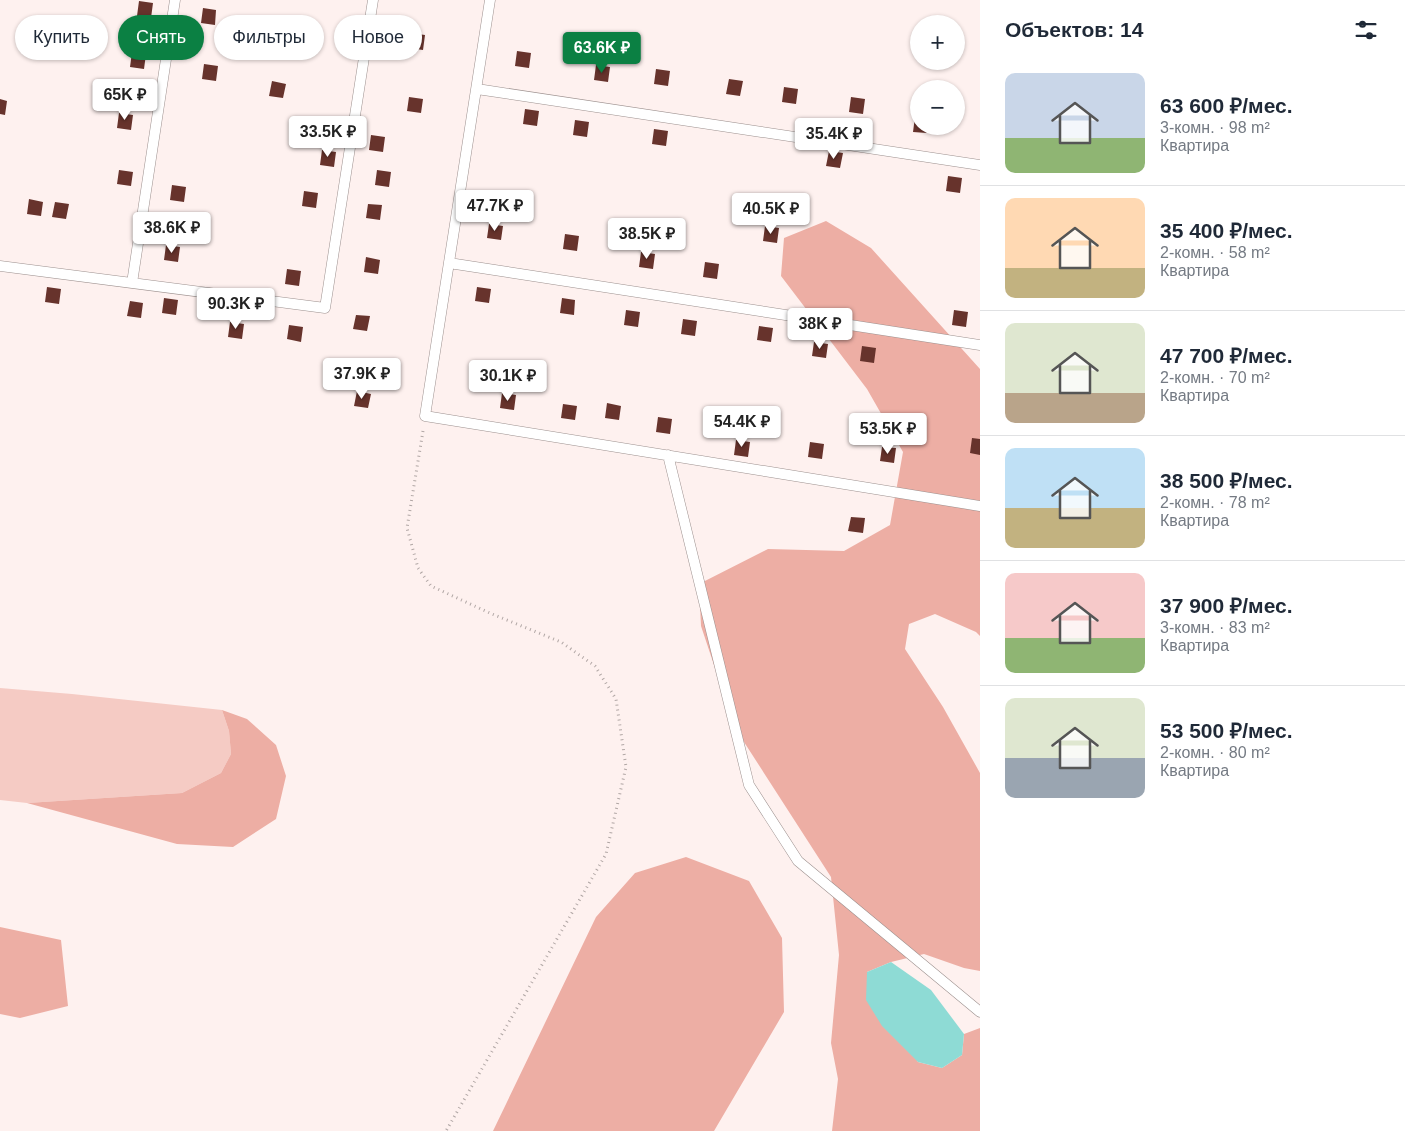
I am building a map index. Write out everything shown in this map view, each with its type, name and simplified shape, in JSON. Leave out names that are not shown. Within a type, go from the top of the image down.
[{"type":"lane","points":[[132,283],[175,0]]},
{"type":"lane","points":[[0,266],[325,308],[373,0]]},
{"type":"lane","points":[[490,0],[425,416],[980,506]]},
{"type":"lane","points":[[476,89],[980,165]]},
{"type":"lane","points":[[449,263],[980,344]]},
{"type":"lane","points":[[668,455],[749,785],[798,861],[980,1012]]},
{"type":"path","points":[[425,416],[407,528],[418,568],[431,586],[492,614],[561,642],[595,666],[616,699],[626,767],[606,854],[446,1131]]},
{"type":"shaded area","points":[[826,221],[871,248],[980,369],[980,636],[976,632],[935,614],[909,624],[905,649],[943,707],[980,773],[980,971],[964,968],[924,954],[891,962],[867,972],[918,1062],[942,1068],[962,1055],[964,1034],[980,1028],[980,1131],[832,1131],[838,1079],[831,1043],[839,955],[831,877],[735,728],[701,626],[699,584],[768,549],[844,551],[890,525],[903,452],[867,389],[781,276],[784,238]]},
{"type":"shaded area","points":[[0,688],[222,710],[229,731],[231,754],[221,773],[182,793],[27,803],[0,800]]},
{"type":"shaded area","points":[[222,710],[247,719],[276,745],[286,776],[276,819],[233,847],[177,844],[27,803],[182,793],[221,773],[231,754],[229,731]]},
{"type":"shaded area","points":[[686,857],[749,881],[782,938],[784,1012],[714,1131],[493,1131],[596,917],[635,873]]},
{"type":"shaded area","points":[[0,927],[61,940],[68,1006],[20,1018],[0,1014]]},
{"type":"water","points":[[891,962],[931,990],[964,1034],[962,1055],[942,1068],[918,1062],[882,1026],[866,1000],[867,972]]},
{"type":"building","points":[[139,1],[153,3],[151,15],[137,15]]},
{"type":"building","points":[[203,8],[216,10],[214,25],[204,23],[204,15],[202,15]]},
{"type":"building","points":[[422,35],[425,35],[422,50]]},
{"type":"building","points":[[517,51],[531,53],[529,68],[515,66]]},
{"type":"building","points":[[131,60],[145,60],[144,69],[130,67]]},
{"type":"building","points":[[204,64],[218,66],[216,81],[202,79]]},
{"type":"building","points":[[596,65],[610,67],[608,82],[594,80]]},
{"type":"building","points":[[656,69],[670,71],[668,86],[654,84]]},
{"type":"building","points":[[729,79],[743,81],[740,96],[726,94]]},
{"type":"building","points":[[272,81],[286,84],[283,98],[269,96]]},
{"type":"building","points":[[784,87],[798,89],[796,104],[782,102]]},
{"type":"building","points":[[409,97],[423,99],[421,113],[407,111]]},
{"type":"building","points":[[851,97],[865,99],[863,114],[849,112]]},
{"type":"building","points":[[0,99],[7,101],[5,115],[0,114]]},
{"type":"building","points":[[525,109],[539,111],[537,126],[523,124]]},
{"type":"building","points":[[119,113],[133,115],[131,130],[117,128]]},
{"type":"building","points":[[575,120],[589,122],[587,137],[573,135]]},
{"type":"building","points":[[654,129],[668,131],[666,146],[652,144]]},
{"type":"building","points":[[371,135],[385,137],[383,152],[369,150]]},
{"type":"building","points":[[322,150],[336,152],[334,167],[320,165]]},
{"type":"building","points":[[829,151],[843,153],[840,168],[826,166]]},
{"type":"building","points":[[119,170],[133,172],[131,186],[117,184]]},
{"type":"building","points":[[377,170],[391,172],[389,187],[375,185]]},
{"type":"building","points":[[948,176],[962,178],[960,193],[946,191]]},
{"type":"building","points":[[172,185],[186,187],[184,202],[170,200]]},
{"type":"building","points":[[304,191],[318,193],[316,208],[302,206]]},
{"type":"building","points":[[29,199],[43,202],[41,216],[27,214]]},
{"type":"building","points":[[55,202],[69,204],[66,219],[52,217]]},
{"type":"building","points":[[368,204],[382,205],[380,220],[366,218]]},
{"type":"building","points":[[489,224],[503,226],[501,240],[487,238]]},
{"type":"building","points":[[765,226],[779,228],[777,243],[763,241]]},
{"type":"building","points":[[565,234],[579,236],[577,251],[563,249]]},
{"type":"building","points":[[166,245],[180,247],[178,262],[164,260]]},
{"type":"building","points":[[641,252],[655,254],[653,269],[639,267]]},
{"type":"building","points":[[366,257],[380,260],[378,274],[364,272]]},
{"type":"building","points":[[705,262],[719,264],[717,279],[703,277]]},
{"type":"building","points":[[287,269],[301,271],[299,286],[285,284]]},
{"type":"building","points":[[47,287],[61,289],[59,304],[45,302]]},
{"type":"building","points":[[477,287],[491,289],[489,303],[475,301]]},
{"type":"building","points":[[164,298],[178,300],[176,315],[162,313]]},
{"type":"building","points":[[562,298],[575,300],[574,315],[560,313]]},
{"type":"building","points":[[130,301],[143,303],[141,318],[127,316]]},
{"type":"building","points":[[626,310],[640,312],[638,327],[624,325]]},
{"type":"building","points":[[954,310],[968,312],[966,327],[952,325]]},
{"type":"building","points":[[356,315],[370,316],[367,331],[353,329]]},
{"type":"building","points":[[683,319],[697,321],[695,336],[681,334]]},
{"type":"building","points":[[230,322],[244,324],[242,339],[228,337]]},
{"type":"building","points":[[289,325],[303,327],[301,342],[287,339]]},
{"type":"building","points":[[759,326],[773,328],[771,342],[757,340]]},
{"type":"building","points":[[814,342],[828,344],[826,358],[812,356]]},
{"type":"building","points":[[862,346],[876,348],[874,363],[860,361]]},
{"type":"building","points":[[357,391],[371,394],[368,408],[354,406]]},
{"type":"building","points":[[502,393],[516,395],[514,410],[500,408]]},
{"type":"building","points":[[607,403],[621,406],[619,420],[605,418]]},
{"type":"building","points":[[563,404],[577,406],[575,420],[561,418]]},
{"type":"building","points":[[658,417],[672,419],[670,434],[656,432]]},
{"type":"building","points":[[972,438],[980,439],[980,455],[970,453]]},
{"type":"building","points":[[736,440],[750,442],[748,457],[734,455]]},
{"type":"building","points":[[810,442],[824,444],[822,459],[808,457]]},
{"type":"building","points":[[882,447],[896,448],[894,463],[880,461]]},
{"type":"building","points":[[851,517],[865,518],[863,533],[848,531]]}]
